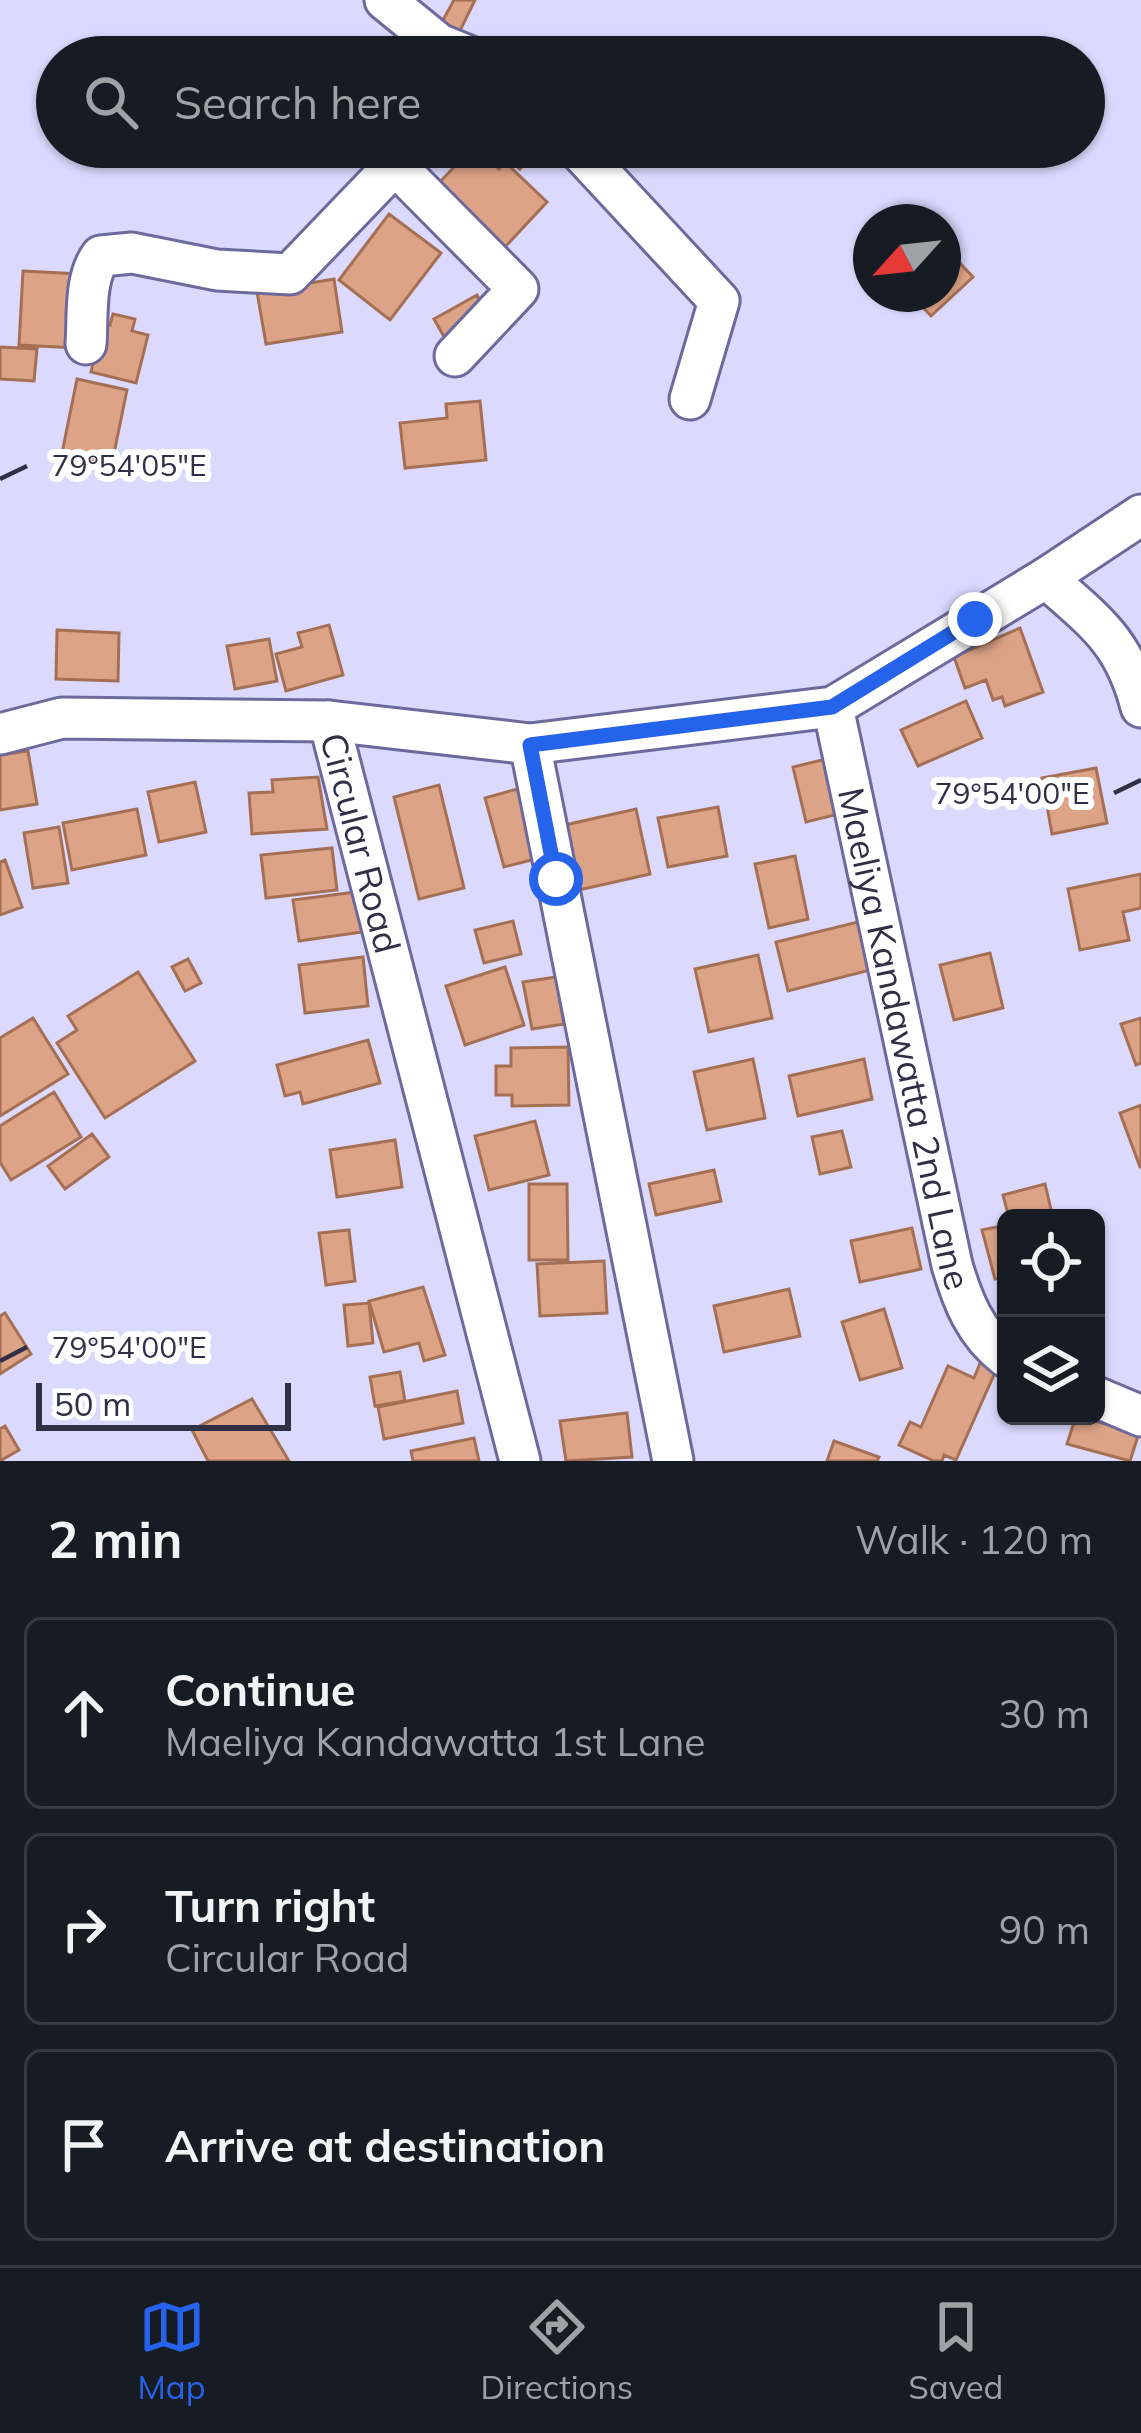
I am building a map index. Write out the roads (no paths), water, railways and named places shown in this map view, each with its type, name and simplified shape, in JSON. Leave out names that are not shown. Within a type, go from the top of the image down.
[{"type":"street","points":[[385,0],[429,36]]},
{"type":"street","points":[[86,344],[90,292],[101,256],[132,253],[217,270],[290,274],[392,168]]},
{"type":"street","points":[[414,168],[518,290],[455,356]]},
{"type":"street","points":[[596,168],[719,302],[690,399]]},
{"type":"street","name":"Circular Road","points":[[520,1461],[329,721],[530,745],[832,707],[1141,515]]},
{"type":"street","points":[[1046,578],[1111,636],[1132,674],[1141,707]]},
{"type":"street","name":"Maeliya Kandawatta 2nd Lane","points":[[832,707],[952,1265],[963,1302],[981,1336],[997,1349]]},
{"type":"street","points":[[0,734],[62,718],[329,721]]},
{"type":"street","points":[[530,745],[673,1461]]},
{"type":"street","points":[[1105,1401],[1141,1416]]}]
